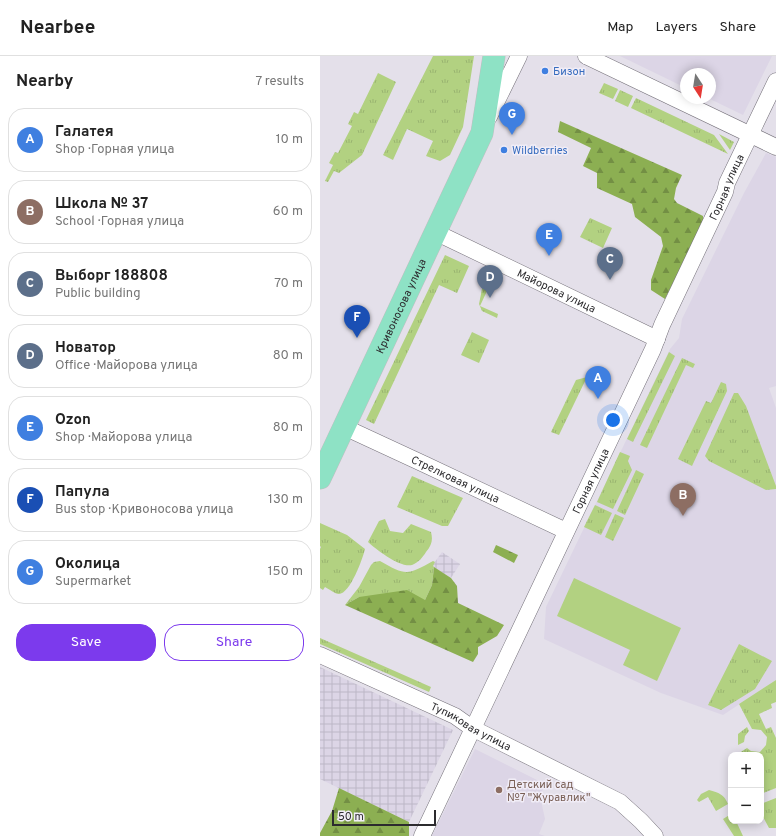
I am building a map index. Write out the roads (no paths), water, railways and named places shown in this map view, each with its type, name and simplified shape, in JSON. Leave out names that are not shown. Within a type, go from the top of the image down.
[{"type":"main road","name":"Кривоносова улица","points":[[320,478],[482,133],[494,56]]},
{"type":"street","name":"Кривоносова улица","points":[[482,133],[520,56]]},
{"type":"street","points":[[586,56],[776,147]]},
{"type":"street","name":"Горная улица","points":[[422,836],[657,339],[776,81]]},
{"type":"street","name":"Майорова улица","points":[[435,232],[657,339]]},
{"type":"street","name":"Стрелковая улица","points":[[344,427],[566,531]]},
{"type":"street","name":"Тупиковая улица","points":[[320,655],[455,716],[472,728],[620,802],[655,836]]},
{"type":"place","name":"Бизон","points":[[545,71]]},
{"type":"place","name":"Околица","points":[[512,135]]},
{"type":"place","name":"Wildberries","points":[[504,150]]},
{"type":"place","name":"Ozon","points":[[549,256]]},
{"type":"place","name":"Выборг 188808","points":[[610,280]]},
{"type":"place","name":"Новатор","points":[[490,298]]},
{"type":"place","name":"Папула","points":[[357,338]]},
{"type":"place","name":"Галатея","points":[[598,399]]},
{"type":"place","name":"Школа № 37","points":[[683,516]]},
{"type":"place","name":"Детский сад №7 \"Журавлик\"","points":[[499,790]]}]
